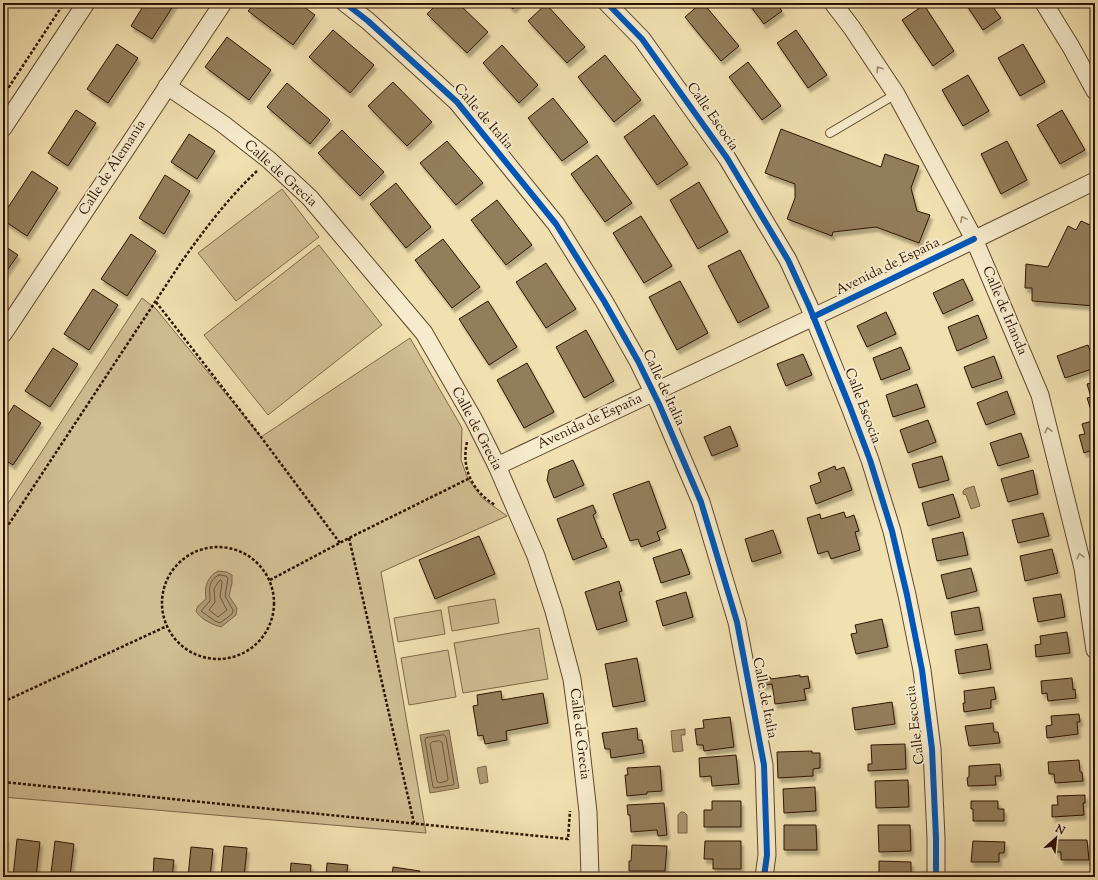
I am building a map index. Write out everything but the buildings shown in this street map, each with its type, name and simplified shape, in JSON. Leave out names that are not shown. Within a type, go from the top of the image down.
[{"type":"street","points":[[3,128],[86,3]]},
{"type":"street","name":"Calle de Alemania","points":[[3,334],[223,3]]},
{"type":"street","name":"Calle de Italia","points":[[345,3],[368,21],[457,102],[556,224],[604,301],[638,361],[653,392],[702,502],[737,622],[764,765],[767,855],[764,877]]},
{"type":"street","name":"Calle Escocia","points":[[608,3],[642,39],[727,158],[788,260],[850,406],[870,460],[892,530],[908,595],[922,670],[932,749],[936,838],[936,877]]},
{"type":"street","name":"Calle de Irlanda","points":[[833,3],[852,28],[896,94],[974,239],[1040,395],[1083,568],[1095,650]]},
{"type":"street","points":[[1044,3],[1071,47],[1095,91]]},
{"type":"street","name":"Calle de Grecia","points":[[167,86],[223,124],[268,159],[310,198],[424,333],[474,420],[497,466],[536,556],[554,611],[572,679],[588,812],[590,877]]},
{"type":"street","name":"Avenida de España","points":[[497,466],[813,317],[1095,181]]},
{"type":"lane","points":[[830,133],[896,94]]},
{"type":"path","points":[[3,96],[64,3]]},
{"type":"path","points":[[3,533],[208,224],[238,189],[268,159]]},
{"type":"path","points":[[156,302],[256,431],[340,543]]},
{"type":"path","points":[[467,440],[464,454],[470,478],[484,497],[497,506]]},
{"type":"path","points":[[270,580],[349,538],[470,478]]},
{"type":"path","points":[[349,538],[414,823]]},
{"type":"path","points":[[219,547],[235,549],[249,556],[262,567],[270,580],[273,591],[274,606],[272,620],[264,635],[250,650],[236,656],[220,659],[205,658],[193,653],[180,644],[172,635],[167,626],[163,615],[162,603],[164,589],[175,566],[186,557],[204,549],[219,547]]},
{"type":"path","points":[[3,702],[167,626]]},
{"type":"path","points":[[3,782],[568,839],[570,811]]},
{"type":"shaded area","points":[[282,189],[319,237],[236,301],[198,253]]},
{"type":"shaded area","points":[[319,245],[382,325],[268,415],[204,335]]},
{"type":"shaded area","points":[[142,298],[156,309],[261,437],[410,338],[462,428],[461,460],[468,479],[482,498],[507,516],[381,572],[426,833],[3,797],[3,511]]},
{"type":"shaded area","points":[[495,599],[499,623],[452,631],[448,607]]},
{"type":"shaded area","points":[[441,610],[445,634],[398,642],[394,618]]},
{"type":"shaded area","points":[[539,628],[548,679],[463,693],[454,643]]},
{"type":"shaded area","points":[[448,650],[456,697],[409,705],[401,658]]},
{"type":"water","points":[[974,486],[980,506],[971,509],[966,495],[963,494],[963,491]]},
{"type":"water","points":[[218,571],[227,572],[232,575],[229,596],[237,608],[236,615],[221,627],[204,619],[196,611],[198,606],[206,599],[205,590],[209,579]]},
{"type":"water","points":[[685,729],[685,735],[681,735],[683,751],[673,752],[671,731]]},
{"type":"water","points":[[449,730],[459,788],[430,793],[420,735]]},
{"type":"water","points":[[486,766],[488,782],[480,784],[477,768]]},
{"type":"water","points":[[681,812],[684,812],[687,815],[687,833],[678,833],[678,815]]},
{"type":"cycle path","points":[[345,3],[368,21],[457,102],[556,224],[604,301],[638,361],[659,404],[701,502],[737,622],[764,765],[767,855],[764,877]]},
{"type":"cycle path","points":[[607,3],[642,39],[727,158],[788,260],[809,306],[870,460],[892,531],[922,670],[932,749],[936,838],[936,877]]},
{"type":"cycle path","points":[[813,317],[974,239]]}]
